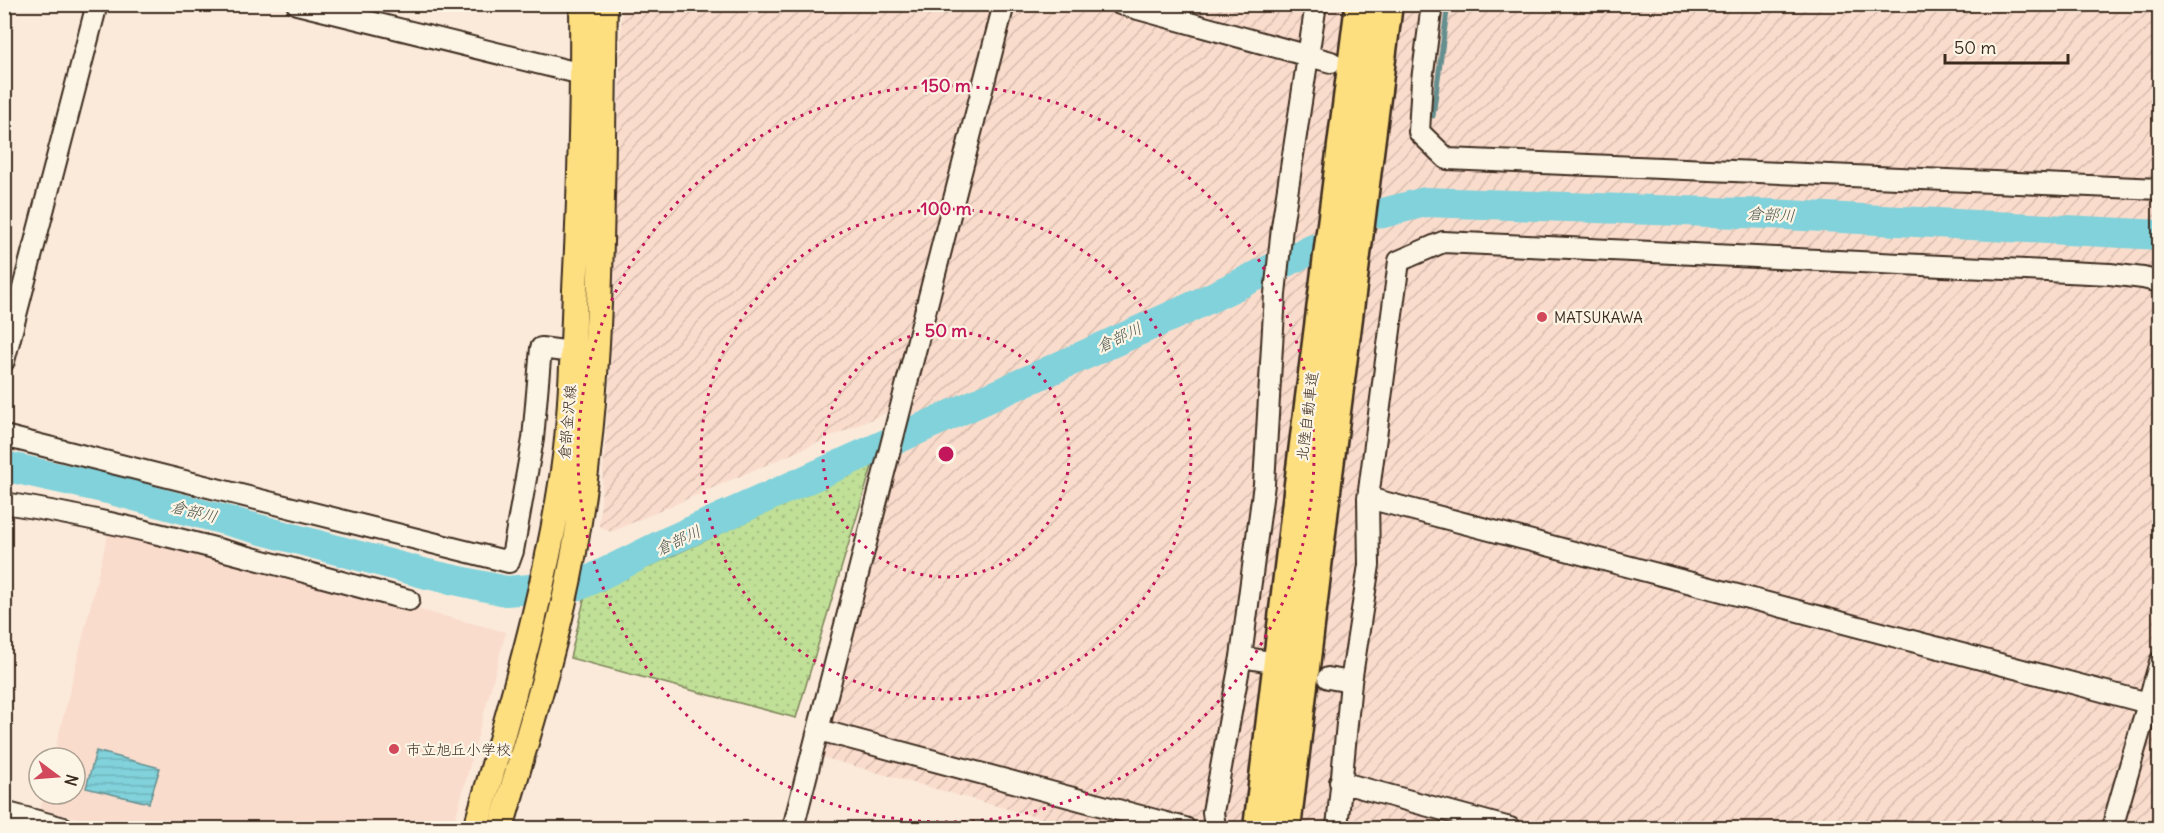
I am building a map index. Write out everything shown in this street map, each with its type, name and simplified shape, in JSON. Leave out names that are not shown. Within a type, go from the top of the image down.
[{"type":"highway","name":"北陸自動車道","points":[[1258,828],[1296,506],[1360,4]]},
{"type":"highway","name":"北陸自動車道","points":[[1286,828],[1388,4]]},
{"type":"main road","name":"倉部金沢線","points":[[476,828],[549,553],[566,449],[579,206],[582,4]]},
{"type":"main road","name":"倉部金沢線","points":[[501,828],[560,622],[574,551],[588,450],[602,238],[605,4]]},
{"type":"street","points":[[4,362],[97,4]]},
{"type":"street","points":[[297,4],[582,74]]},
{"type":"street","points":[[793,828],[1004,4]]},
{"type":"street","points":[[1120,4],[1331,62]]},
{"type":"street","points":[[1192,828],[1214,820],[1241,657],[1264,484],[1275,294],[1282,227],[1316,4]]},
{"type":"street","points":[[1432,4],[1422,80],[1419,132],[1447,159],[2160,189]]},
{"type":"street","points":[[1337,828],[1351,682],[1369,565],[1368,498],[1399,261],[1443,242],[2110,274],[2160,282]]},
{"type":"street","points":[[4,436],[509,562],[533,439],[542,348],[572,352]]},
{"type":"street","points":[[1368,498],[2148,703]]},
{"type":"street","points":[[4,503],[56,511],[148,533],[409,600]]},
{"type":"street","points":[[1241,657],[1265,661]]},
{"type":"street","points":[[2112,828],[2160,662]]},
{"type":"street","points":[[1328,678],[1351,682]]},
{"type":"street","points":[[819,729],[1185,828]]},
{"type":"street","points":[[1340,782],[1510,828]]},
{"type":"street","points":[[4,812],[64,828]]},
{"type":"shaded area","points":[[622,5],[2159,5],[2159,828],[1060,828],[1061,824],[818,756],[888,489],[916,400],[611,532],[599,526],[610,378]]},
{"type":"shaded area","points":[[109,530],[506,632],[453,828],[119,828],[40,809],[41,806],[87,806],[87,746],[56,746]]},
{"type":"green space","points":[[873,463],[796,718],[570,658],[585,596]]},
{"type":"water","points":[[96,751],[160,768],[149,803],[87,788]]},
{"type":"waterway","points":[[1433,116],[1448,4]]},
{"type":"waterway","name":"倉部川","points":[[1383,213],[1425,202],[1769,214],[2160,235]]},
{"type":"waterway","name":"倉部川","points":[[4,466],[108,489],[427,574],[506,591],[580,585],[667,542],[1185,310],[1313,249]]},
{"type":"waterway","points":[[1368,825],[1382,828]]},
{"type":"place","name":"MATSUKAWA","points":[[1542,317]]},
{"type":"place","name":"市立旭丘小学校","points":[[394,749]]}]
